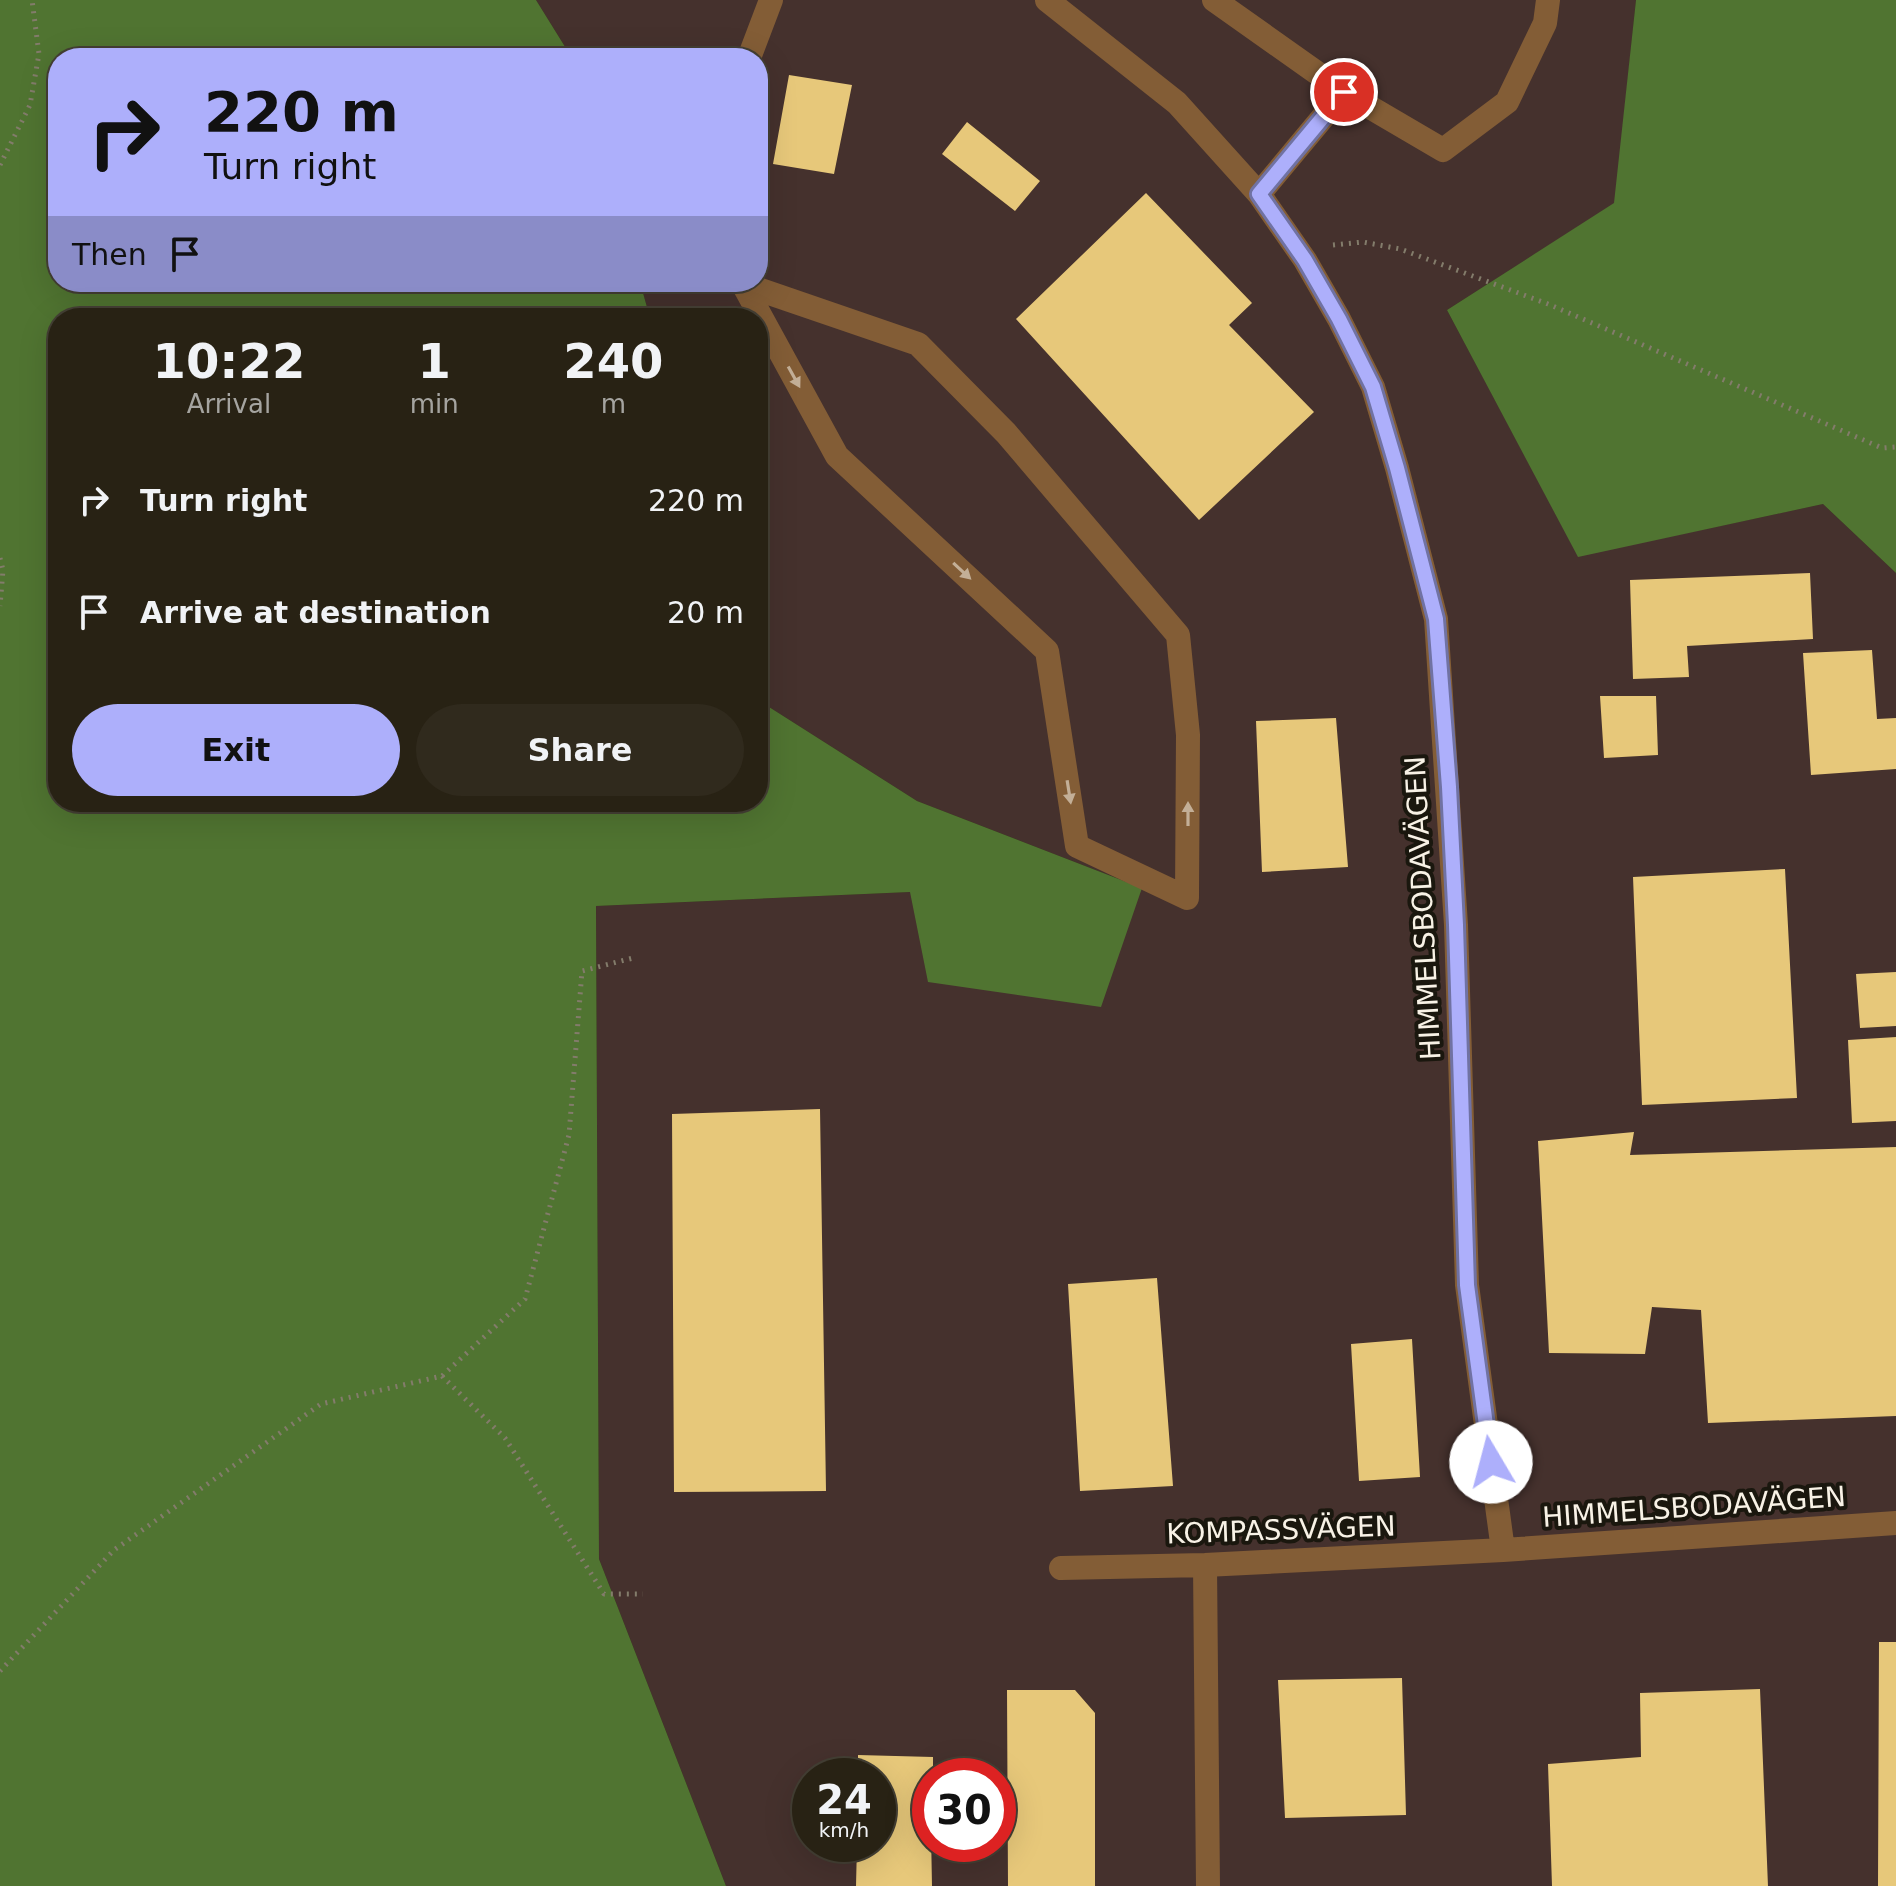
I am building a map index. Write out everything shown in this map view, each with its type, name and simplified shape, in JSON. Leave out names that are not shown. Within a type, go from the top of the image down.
[{"type":"street","points":[[753,48],[771,0]]},
{"type":"street","name":"HIMMELSBODAVÄGEN","points":[[1047,0],[1177,103],[1259,194],[1305,260],[1339,319],[1373,387],[1397,468],[1436,619],[1456,925],[1467,1285],[1503,1550],[1896,1523]]},
{"type":"street","points":[[1214,0],[1344,92],[1443,150],[1507,102],[1545,23],[1548,0]]},
{"type":"street","points":[[1259,194],[1344,92]]},
{"type":"street","points":[[768,292],[918,344],[1006,433],[1178,635],[1188,735],[1187,898],[1077,846],[1047,651],[837,456],[768,329]]},
{"type":"street","name":"KOMPASSVÄGEN","points":[[1061,1568],[1205,1565],[1503,1550]]},
{"type":"street","points":[[1205,1565],[1208,1886]]},
{"type":"path","points":[[0,165],[30,105],[39,54],[32,0]]},
{"type":"path","points":[[1305,260],[1334,245],[1363,242],[1400,249],[1548,304],[1882,448],[1896,447]]},
{"type":"path","points":[[0,558],[3,570],[0,606]]},
{"type":"path","points":[[0,1671],[114,1550],[321,1404],[442,1376],[525,1299],[569,1135],[582,971],[633,958]]},
{"type":"path","points":[[442,1376],[505,1438],[604,1594],[643,1594]]},
{"type":"shaded area","points":[[536,0],[1636,0],[1615,203],[1447,310],[1578,556],[1823,504],[1896,573],[1896,1886],[726,1886],[599,1559],[596,906],[910,892],[1142,888],[917,801],[768,706],[768,308],[647,308],[643,292],[768,292],[768,48],[566,48]]},
{"type":"green space","points":[[0,0],[536,0],[566,48],[48,48],[48,292],[643,292],[647,308],[48,308],[48,812],[768,812],[768,706],[917,801],[1142,888],[1101,1007],[928,982],[910,892],[596,906],[599,1559],[726,1886],[0,1886]]},
{"type":"green space","points":[[1636,0],[1896,0],[1896,573],[1823,504],[1578,557],[1447,310],[1614,203]]},
{"type":"building","points":[[789,75],[852,85],[834,174],[773,164]]},
{"type":"building","points":[[967,122],[1040,181],[1015,211],[942,154]]},
{"type":"building","points":[[1146,193],[1252,303],[1229,325],[1314,412],[1199,520],[1016,319]]},
{"type":"building","points":[[1810,573],[1813,639],[1687,646],[1689,677],[1633,679],[1630,580]]},
{"type":"building","points":[[1872,650],[1877,719],[1896,718],[1896,769],[1811,775],[1803,653]]},
{"type":"building","points":[[1600,696],[1656,696],[1658,755],[1604,758]]},
{"type":"building","points":[[1336,718],[1348,867],[1262,872],[1256,721]]},
{"type":"building","points":[[1785,869],[1797,1098],[1642,1105],[1633,877]]},
{"type":"building","points":[[1896,972],[1896,1026],[1860,1028],[1856,974]]},
{"type":"building","points":[[1896,1037],[1896,1121],[1852,1123],[1848,1040]]},
{"type":"building","points":[[820,1109],[826,1491],[674,1492],[672,1114]]},
{"type":"building","points":[[1634,1132],[1630,1155],[1896,1147],[1896,1416],[1708,1423],[1701,1310],[1652,1307],[1645,1354],[1549,1353],[1538,1141]]},
{"type":"building","points":[[1157,1278],[1173,1486],[1080,1491],[1068,1284]]},
{"type":"building","points":[[1412,1339],[1420,1477],[1359,1481],[1351,1344]]},
{"type":"building","points":[[1879,1642],[1896,1642],[1896,1886],[1878,1886]]},
{"type":"building","points":[[1402,1678],[1406,1815],[1285,1818],[1278,1680]]},
{"type":"building","points":[[1760,1689],[1768,1886],[1552,1886],[1548,1764],[1641,1757],[1640,1693]]},
{"type":"building","points":[[1007,1690],[1075,1690],[1095,1713],[1095,1886],[1008,1886],[1008,1862],[1016,1862],[1016,1758],[1007,1758]]},
{"type":"building","points":[[858,1755],[933,1757],[912,1758],[912,1862],[932,1862],[932,1886],[856,1886],[857,1862],[896,1862],[896,1758],[858,1758]]},
{"type":"route","points":[[1344,92],[1259,194],[1305,260],[1373,387],[1436,619],[1456,925],[1467,1285],[1491,1462]]}]
